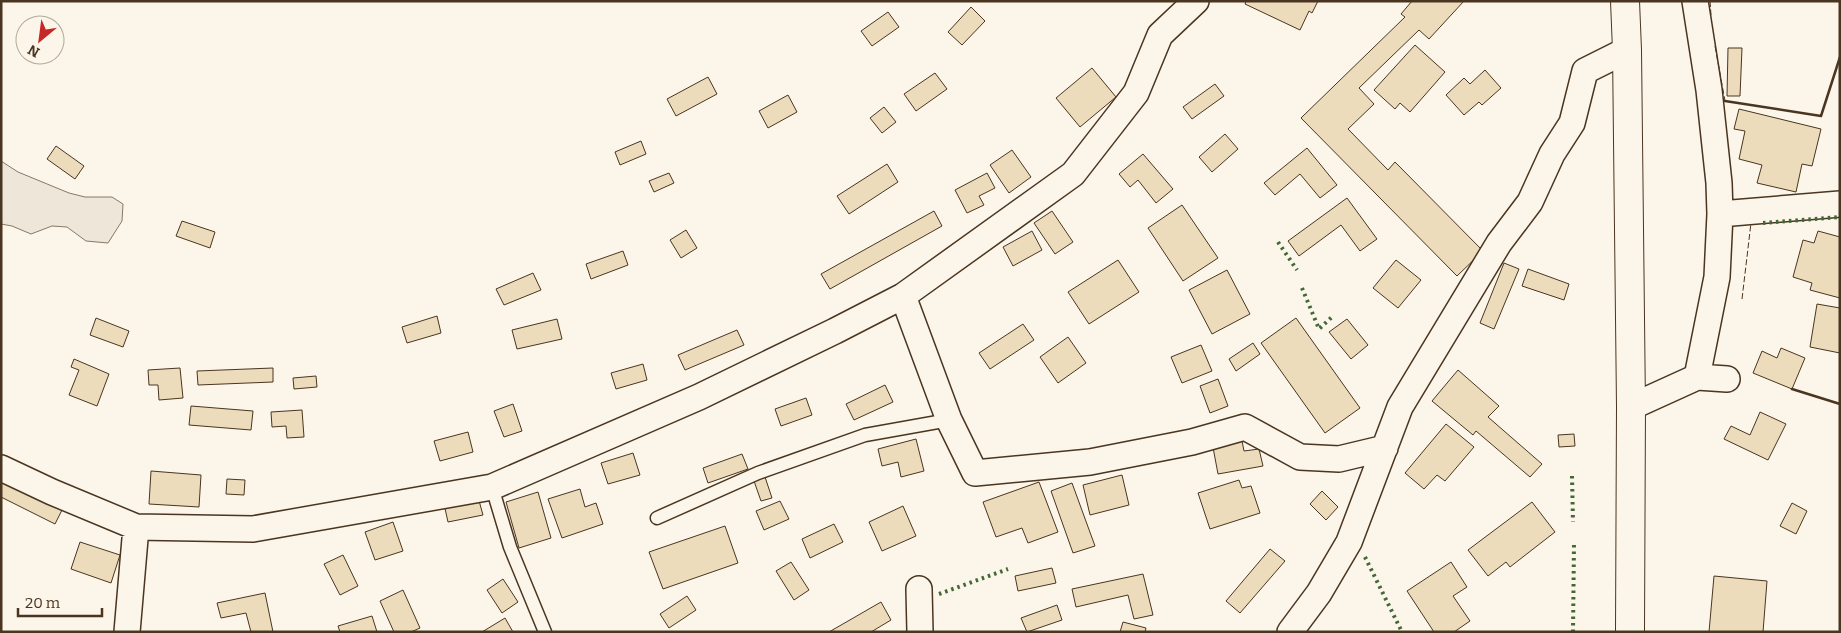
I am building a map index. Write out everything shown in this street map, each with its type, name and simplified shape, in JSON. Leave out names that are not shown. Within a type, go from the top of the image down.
[{"type":"main road","points":[[1625,1],[1631,407],[1630,632]]},
{"type":"street","points":[[1,468],[52,492],[136,527],[253,529],[492,487],[699,397],[903,296],[1073,174],[1136,93],[1160,35],[1196,1]]},
{"type":"street","points":[[1695,1],[1709,90],[1719,184],[1720,214],[1718,276],[1696,377]]},
{"type":"street","points":[[1290,632],[1319,593],[1349,542],[1400,407],[1499,243],[1530,202],[1552,154],[1572,124],[1585,71],[1627,50]]},
{"type":"street","points":[[1720,214],[1840,204]]},
{"type":"street","points":[[903,296],[949,420],[975,472],[1090,462],[1192,442],[1245,427],[1300,458],[1339,459],[1385,448]]},
{"type":"street","points":[[1631,407],[1696,377],[1727,379]]},
{"type":"street","points":[[127,632],[136,527]]},
{"type":"street","points":[[919,590],[920,632]]},
{"type":"lane","points":[[656,518],[758,473],[865,435],[949,420]]},
{"type":"lane","points":[[492,487],[510,546],[545,632]]},
{"type":"shaded area","points":[[1,161],[18,172],[69,193],[85,197],[112,197],[123,204],[122,221],[108,243],[86,241],[67,227],[52,226],[31,234],[12,226],[1,224]]},
{"type":"building","points":[[1246,1],[1318,1],[1312,13],[1309,11],[1300,30],[1245,4]]},
{"type":"building","points":[[1412,1],[1464,1],[1429,39],[1419,30],[1359,88],[1374,104],[1348,129],[1388,170],[1395,162],[1483,251],[1457,276],[1301,118],[1405,17],[1401,14]]},
{"type":"building","points":[[971,7],[985,21],[962,45],[948,32]]},
{"type":"building","points":[[888,12],[899,27],[872,46],[861,31]]},
{"type":"building","points":[[1415,45],[1445,72],[1410,112],[1400,103],[1395,109],[1374,90]]},
{"type":"building","points":[[1728,48],[1742,48],[1740,96],[1727,96]]},
{"type":"building","points":[[1092,68],[1116,97],[1080,127],[1056,98]]},
{"type":"building","points":[[1485,70],[1501,88],[1482,105],[1479,102],[1464,115],[1446,95],[1464,78],[1470,84]]},
{"type":"building","points":[[935,73],[947,89],[916,111],[904,94]]},
{"type":"building","points":[[708,77],[717,94],[676,116],[667,99]]},
{"type":"building","points":[[1215,84],[1224,96],[1192,119],[1183,107]]},
{"type":"building","points":[[788,95],[797,112],[768,128],[759,111]]},
{"type":"building","points":[[884,107],[896,122],[882,133],[870,118]]},
{"type":"building","points":[[1739,109],[1821,129],[1812,166],[1802,164],[1796,192],[1757,183],[1762,165],[1739,159],[1745,131],[1734,129]]},
{"type":"building","points":[[1225,134],[1238,149],[1212,172],[1199,157]]},
{"type":"building","points":[[641,141],[646,154],[620,165],[615,152]]},
{"type":"building","points":[[56,146],[84,166],[75,179],[47,159]]},
{"type":"building","points":[[1307,148],[1337,185],[1320,198],[1300,174],[1275,195],[1264,183]]},
{"type":"building","points":[[1012,150],[1031,177],[1009,193],[990,165]]},
{"type":"building","points":[[1143,154],[1173,189],[1156,203],[1138,180],[1130,187],[1119,174]]},
{"type":"building","points":[[887,164],[898,182],[849,214],[837,196]]},
{"type":"building","points":[[669,173],[674,183],[654,192],[649,181]]},
{"type":"building","points":[[987,173],[995,188],[979,196],[984,205],[967,213],[955,190]]},
{"type":"building","points":[[1347,198],[1377,239],[1360,251],[1341,225],[1299,256],[1288,241]]},
{"type":"building","points":[[1182,205],[1218,258],[1183,281],[1148,228]]},
{"type":"building","points":[[934,211],[942,226],[830,289],[821,274]]},
{"type":"building","points":[[1052,211],[1073,242],[1055,254],[1034,223]]},
{"type":"building","points":[[182,221],[215,232],[210,248],[176,236]]},
{"type":"building","points":[[686,230],[697,248],[681,258],[670,240]]},
{"type":"building","points":[[1032,231],[1042,250],[1013,266],[1003,247]]},
{"type":"building","points":[[1818,231],[1840,237],[1840,298],[1810,290],[1812,283],[1793,277],[1803,240],[1814,243]]},
{"type":"building","points":[[623,251],[628,265],[591,279],[586,264]]},
{"type":"building","points":[[1118,260],[1139,292],[1089,324],[1068,292]]},
{"type":"building","points":[[1396,260],[1421,280],[1398,308],[1373,288]]},
{"type":"building","points":[[1504,263],[1519,269],[1494,329],[1480,323]]},
{"type":"building","points":[[1528,269],[1569,284],[1564,300],[1522,286]]},
{"type":"building","points":[[1227,270],[1250,314],[1212,334],[1189,290]]},
{"type":"building","points":[[533,273],[541,290],[504,305],[496,289]]},
{"type":"building","points":[[1817,304],[1840,308],[1840,353],[1810,347]]},
{"type":"building","points":[[437,316],[441,333],[407,343],[402,327]]},
{"type":"building","points":[[96,318],[129,331],[123,347],[90,335]]},
{"type":"building","points":[[1296,318],[1360,408],[1325,433],[1261,343]]},
{"type":"building","points":[[557,319],[562,339],[517,349],[512,330]]},
{"type":"building","points":[[1347,319],[1368,345],[1351,359],[1329,332]]},
{"type":"building","points":[[1023,324],[1034,340],[990,369],[979,353]]},
{"type":"building","points":[[737,330],[744,345],[685,370],[678,355]]},
{"type":"building","points":[[1068,337],[1086,363],[1058,383],[1040,357]]},
{"type":"building","points":[[1253,343],[1260,354],[1236,371],[1229,359]]},
{"type":"building","points":[[1201,345],[1212,371],[1182,383],[1171,357]]},
{"type":"building","points":[[1781,348],[1805,358],[1792,389],[1753,373],[1762,351],[1777,358]]},
{"type":"building","points":[[74,359],[109,374],[97,406],[69,395],[79,370],[71,367]]},
{"type":"building","points":[[643,364],[647,380],[616,389],[611,373]]},
{"type":"building","points":[[180,368],[183,398],[159,400],[158,385],[149,385],[148,370]]},
{"type":"building","points":[[273,368],[273,382],[198,385],[197,371]]},
{"type":"building","points":[[1458,370],[1499,406],[1488,417],[1542,464],[1530,477],[1476,431],[1473,435],[1432,401]]},
{"type":"building","points":[[316,376],[317,387],[294,389],[293,378]]},
{"type":"building","points":[[1218,379],[1228,406],[1210,413],[1200,386]]},
{"type":"building","points":[[885,385],[893,402],[854,420],[846,404]]},
{"type":"building","points":[[806,398],[812,415],[781,426],[775,409]]},
{"type":"building","points":[[513,404],[522,431],[504,437],[494,411]]},
{"type":"building","points":[[191,406],[253,411],[251,430],[189,425]]},
{"type":"building","points":[[302,410],[304,437],[287,438],[286,426],[272,427],[271,412]]},
{"type":"building","points":[[1760,412],[1786,424],[1768,460],[1724,439],[1731,426],[1750,435]]},
{"type":"building","points":[[1446,424],[1474,447],[1445,481],[1437,475],[1424,489],[1405,473]]},
{"type":"building","points":[[468,432],[473,452],[440,461],[434,441]]},
{"type":"building","points":[[1574,434],[1575,446],[1559,447],[1558,435]]},
{"type":"building","points":[[1241,436],[1244,451],[1259,449],[1263,466],[1218,474],[1212,442]]},
{"type":"building","points":[[916,439],[924,471],[901,477],[898,462],[882,466],[878,449]]},
{"type":"building","points":[[633,453],[640,475],[608,484],[601,463]]},
{"type":"building","points":[[742,454],[748,469],[708,483],[703,468]]},
{"type":"building","points":[[151,471],[201,475],[199,507],[149,504]]},
{"type":"building","points":[[1122,475],[1129,505],[1090,515],[1083,485]]},
{"type":"building","points":[[1,477],[63,508],[55,524],[1,497]]},
{"type":"building","points":[[765,477],[772,498],[761,501],[754,481]]},
{"type":"building","points":[[227,479],[245,480],[244,495],[226,494]]},
{"type":"building","points":[[1239,480],[1242,488],[1251,486],[1260,513],[1210,529],[1198,493]]},
{"type":"building","points":[[1039,482],[1058,532],[1028,543],[1022,528],[996,537],[983,502]]},
{"type":"building","points":[[1072,483],[1095,546],[1073,553],[1051,491]]},
{"type":"building","points":[[580,489],[585,507],[596,503],[603,524],[562,538],[548,499]]},
{"type":"building","points":[[1322,491],[1338,507],[1326,520],[1310,504]]},
{"type":"building","points":[[538,492],[551,538],[519,548],[506,502]]},
{"type":"building","points":[[478,497],[483,515],[448,522],[444,504]]},
{"type":"building","points":[[780,501],[789,519],[764,530],[756,511]]},
{"type":"building","points":[[1532,502],[1555,532],[1510,567],[1506,562],[1488,576],[1468,550]]},
{"type":"building","points":[[1792,503],[1807,511],[1796,534],[1780,526]]},
{"type":"building","points":[[903,506],[916,536],[882,551],[869,522]]},
{"type":"building","points":[[393,522],[403,551],[375,560],[365,532]]},
{"type":"building","points":[[834,524],[843,542],[810,558],[802,539]]},
{"type":"building","points":[[725,526],[738,563],[663,589],[649,552]]},
{"type":"building","points":[[80,542],[120,555],[111,583],[71,569]]},
{"type":"building","points":[[1270,549],[1285,561],[1240,613],[1226,601]]},
{"type":"building","points":[[343,555],[358,586],[340,595],[324,564]]},
{"type":"building","points":[[791,562],[809,590],[794,600],[776,571]]},
{"type":"building","points":[[1451,562],[1467,587],[1453,596],[1470,621],[1454,632],[1434,632],[1407,591]]},
{"type":"building","points":[[1052,568],[1056,583],[1018,591],[1015,576]]},
{"type":"building","points":[[1143,574],[1153,615],[1134,619],[1128,595],[1076,607],[1072,589]]},
{"type":"building","points":[[1714,576],[1767,581],[1763,632],[1709,632]]},
{"type":"building","points":[[503,579],[518,602],[502,613],[487,590]]},
{"type":"building","points":[[403,590],[420,628],[411,632],[394,632],[380,601]]},
{"type":"building","points":[[265,593],[273,632],[251,632],[246,613],[221,618],[217,603]]},
{"type":"building","points":[[687,596],[696,610],[669,628],[660,614]]},
{"type":"building","points":[[881,602],[891,620],[871,632],[829,632]]},
{"type":"building","points":[[1057,605],[1062,620],[1027,632],[1021,618]]},
{"type":"building","points":[[372,616],[377,632],[340,632],[338,626]]},
{"type":"building","points":[[505,618],[513,632],[482,632]]},
{"type":"building","points":[[1123,622],[1146,628],[1145,632],[1120,632]]},
{"type":"hedge","points":[[1763,223],[1840,217]]},
{"type":"hedge","points":[[1278,242],[1297,270]]},
{"type":"hedge","points":[[1302,288],[1319,329],[1334,315]]},
{"type":"hedge","points":[[1572,476],[1573,522]]},
{"type":"hedge","points":[[1573,632],[1574,543]]},
{"type":"hedge","points":[[1365,557],[1402,632]]},
{"type":"hedge","points":[[939,594],[1008,569]]},
{"type":"fence","points":[[1710,1],[1711,15]]},
{"type":"fence","points":[[1715,46],[1725,101]]},
{"type":"fence","points":[[1742,299],[1751,223]]},
{"type":"wall","points":[[1725,101],[1821,116],[1840,57]]},
{"type":"wall","points":[[1792,389],[1840,404]]}]
